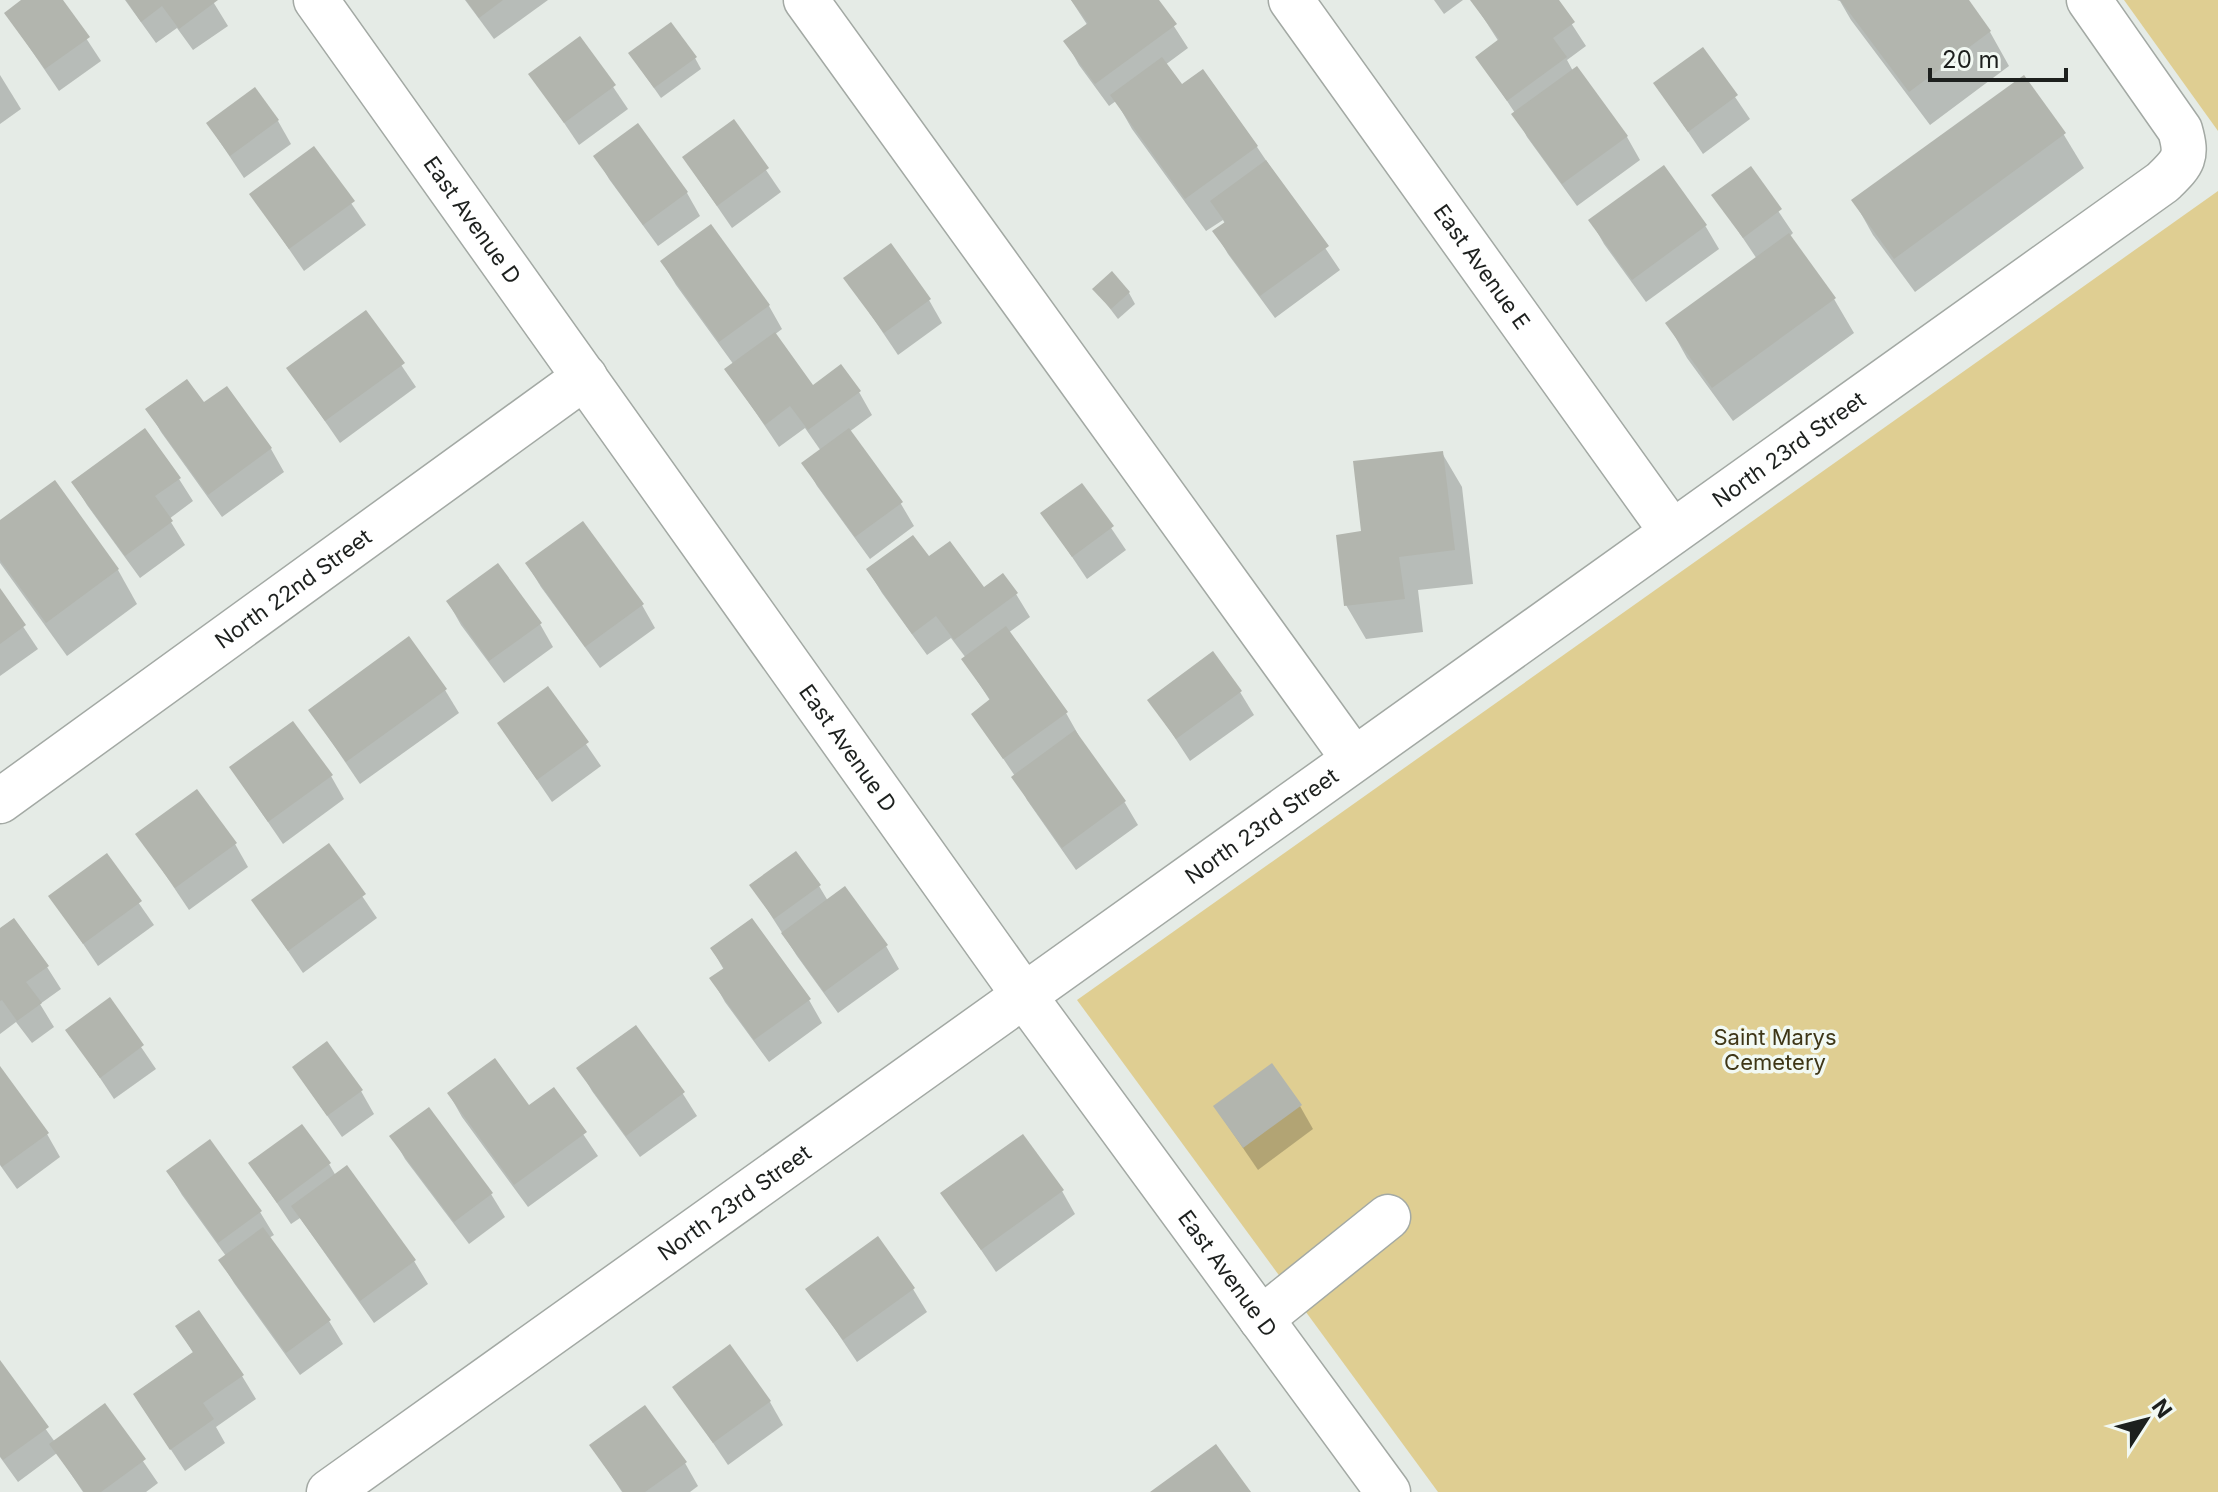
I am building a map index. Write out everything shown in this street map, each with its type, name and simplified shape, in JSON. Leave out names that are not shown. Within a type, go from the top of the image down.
[{"type":"street","name":"East Avenue D","points":[[316,0],[1023,994],[1388,1492]]},
{"type":"street","points":[[806,0],[1353,758]]},
{"type":"street","name":"East Avenue E","points":[[1291,0],[1672,532]]},
{"type":"street","name":"North 23rd Street","points":[[329,1492],[2163,182],[2178,167],[2185,150],[2180,130],[2089,0]]},
{"type":"street","name":"North 22nd Street","points":[[0,801],[585,377]]},
{"type":"street","points":[[1261,1319],[1388,1217]]},
{"type":"green space","points":[[2124,0],[2218,0],[2218,131]]},
{"type":"green space","name":"Saint Marys Cemetery","points":[[2218,191],[2218,1492],[1438,1492],[1077,1000]]},
{"type":"building","points":[[21,0],[63,0],[90,37],[45,69],[4,13]]},
{"type":"building","points":[[126,0],[218,0],[179,29],[162,6],[141,22]]},
{"type":"building","points":[[466,0],[503,0],[479,18]]},
{"type":"building","points":[[1071,0],[1159,0],[1177,24],[1095,84],[1063,41],[1088,23]]},
{"type":"building","points":[[1470,0],[1559,0],[1575,22],[1553,38],[1567,57],[1507,101],[1475,57],[1499,39]]},
{"type":"building","points":[[1840,0],[1969,0],[1991,31],[1909,92]]},
{"type":"building","points":[[671,22],[697,57],[654,88],[628,53]]},
{"type":"building","points":[[580,36],[616,85],[564,123],[528,74]]},
{"type":"building","points":[[1703,47],[1738,95],[1688,132],[1653,83]]},
{"type":"building","points":[[1162,57],[1182,84],[1203,69],[1258,146],[1185,199],[1110,95]]},
{"type":"building","points":[[1577,66],[1628,136],[1562,184],[1511,114]]},
{"type":"building","points":[[2024,75],[2066,133],[1894,259],[1851,200]]},
{"type":"building","points":[[255,87],[279,120],[230,156],[206,123]]},
{"type":"building","points":[[734,119],[769,168],[717,206],[682,157]]},
{"type":"building","points":[[638,123],[688,192],[643,225],[593,156]]},
{"type":"building","points":[[314,146],[355,201],[289,249],[249,194]]},
{"type":"building","points":[[1266,160],[1329,246],[1260,296],[1212,231],[1225,222],[1210,201]]},
{"type":"building","points":[[1664,165],[1707,225],[1632,280],[1588,220]]},
{"type":"building","points":[[1751,166],[1782,209],[1743,238],[1711,195]]},
{"type":"building","points":[[711,224],[770,305],[719,342],[660,261]]},
{"type":"building","points":[[1789,233],[1836,298],[1712,388],[1665,323]]},
{"type":"building","points":[[891,243],[931,299],[884,333],[843,278]]},
{"type":"building","points":[[1112,271],[1130,292],[1111,309],[1092,289]]},
{"type":"building","points":[[366,310],[405,363],[325,421],[286,368]]},
{"type":"building","points":[[775,332],[813,385],[841,364],[861,391],[808,430],[790,406],[765,425],[724,369]]},
{"type":"building","points":[[187,379],[204,402],[227,386],[272,448],[208,495],[145,409]]},
{"type":"building","points":[[145,428],[181,478],[155,496],[173,521],[125,556],[71,482]]},
{"type":"building","points":[[849,428],[903,502],[855,537],[801,463]]},
{"type":"building","points":[[1443,451],[1455,550],[1399,557],[1405,599],[1344,606],[1336,535],[1361,531],[1353,461]]},
{"type":"building","points":[[55,480],[119,569],[46,623],[0,560],[0,520]]},
{"type":"building","points":[[1082,483],[1114,526],[1072,557],[1040,513]]},
{"type":"building","points":[[583,521],[644,604],[585,647],[525,563]]},
{"type":"building","points":[[913,535],[929,556],[950,541],[984,587],[1003,573],[1018,593],[954,640],[936,616],[912,634],[866,569]]},
{"type":"building","points":[[498,563],[542,623],[489,661],[446,601]]},
{"type":"building","points":[[0,588],[26,625],[0,644]]},
{"type":"building","points":[[1006,626],[1068,712],[1003,759],[971,714],[990,699],[961,659]]},
{"type":"building","points":[[409,636],[447,689],[346,762],[308,710]]},
{"type":"building","points":[[1213,651],[1242,691],[1176,739],[1147,700]]},
{"type":"building","points":[[548,686],[589,742],[537,780],[497,723]]},
{"type":"building","points":[[293,721],[333,775],[268,822],[229,767]]},
{"type":"building","points":[[1075,730],[1126,801],[1062,848],[1011,777]]},
{"type":"building","points":[[197,789],[237,843],[175,888],[135,834]]},
{"type":"building","points":[[329,843],[366,894],[288,951],[251,900]]},
{"type":"building","points":[[796,851],[821,885],[774,919],[749,885]]},
{"type":"building","points":[[107,853],[142,901],[83,944],[48,896]]},
{"type":"building","points":[[845,886],[888,945],[824,992],[781,933]]},
{"type":"building","points":[[14,918],[49,966],[26,982],[42,1003],[17,1021],[0,1001],[0,928]]},
{"type":"building","points":[[752,918],[811,999],[754,1040],[709,978],[724,968],[710,948]]},
{"type":"building","points":[[110,997],[144,1045],[100,1078],[65,1030]]},
{"type":"building","points":[[636,1025],[685,1092],[626,1136],[576,1068]]},
{"type":"building","points":[[327,1041],[363,1090],[327,1116],[292,1067]]},
{"type":"building","points":[[495,1058],[529,1105],[554,1087],[587,1132],[514,1185],[447,1093]]},
{"type":"building","points":[[1272,1063],[1302,1105],[1243,1148],[1213,1106]]},
{"type":"building","points":[[0,1066],[49,1133],[2,1167],[0,1164]]},
{"type":"building","points":[[429,1107],[493,1193],[454,1222],[389,1136]]},
{"type":"building","points":[[302,1124],[331,1163],[277,1203],[248,1163]]},
{"type":"building","points":[[1023,1134],[1064,1190],[981,1250],[940,1193]]},
{"type":"building","points":[[210,1139],[262,1211],[218,1243],[166,1171]]},
{"type":"building","points":[[347,1165],[416,1260],[360,1301],[291,1206]]},
{"type":"building","points":[[263,1227],[331,1320],[286,1353],[218,1260]]},
{"type":"building","points":[[878,1236],[915,1288],[843,1340],[805,1289]]},
{"type":"building","points":[[199,1310],[244,1375],[203,1403],[214,1419],[170,1450],[133,1394],[193,1352],[175,1326]]},
{"type":"building","points":[[730,1344],[771,1401],[713,1443],[672,1387]]},
{"type":"building","points":[[0,1360],[49,1427],[3,1460],[0,1456]]},
{"type":"building","points":[[105,1403],[146,1459],[101,1492],[84,1492],[49,1444]]},
{"type":"building","points":[[645,1405],[687,1462],[645,1492],[623,1492],[589,1445]]},
{"type":"building","points":[[1216,1444],[1251,1492],[1150,1492]]}]
